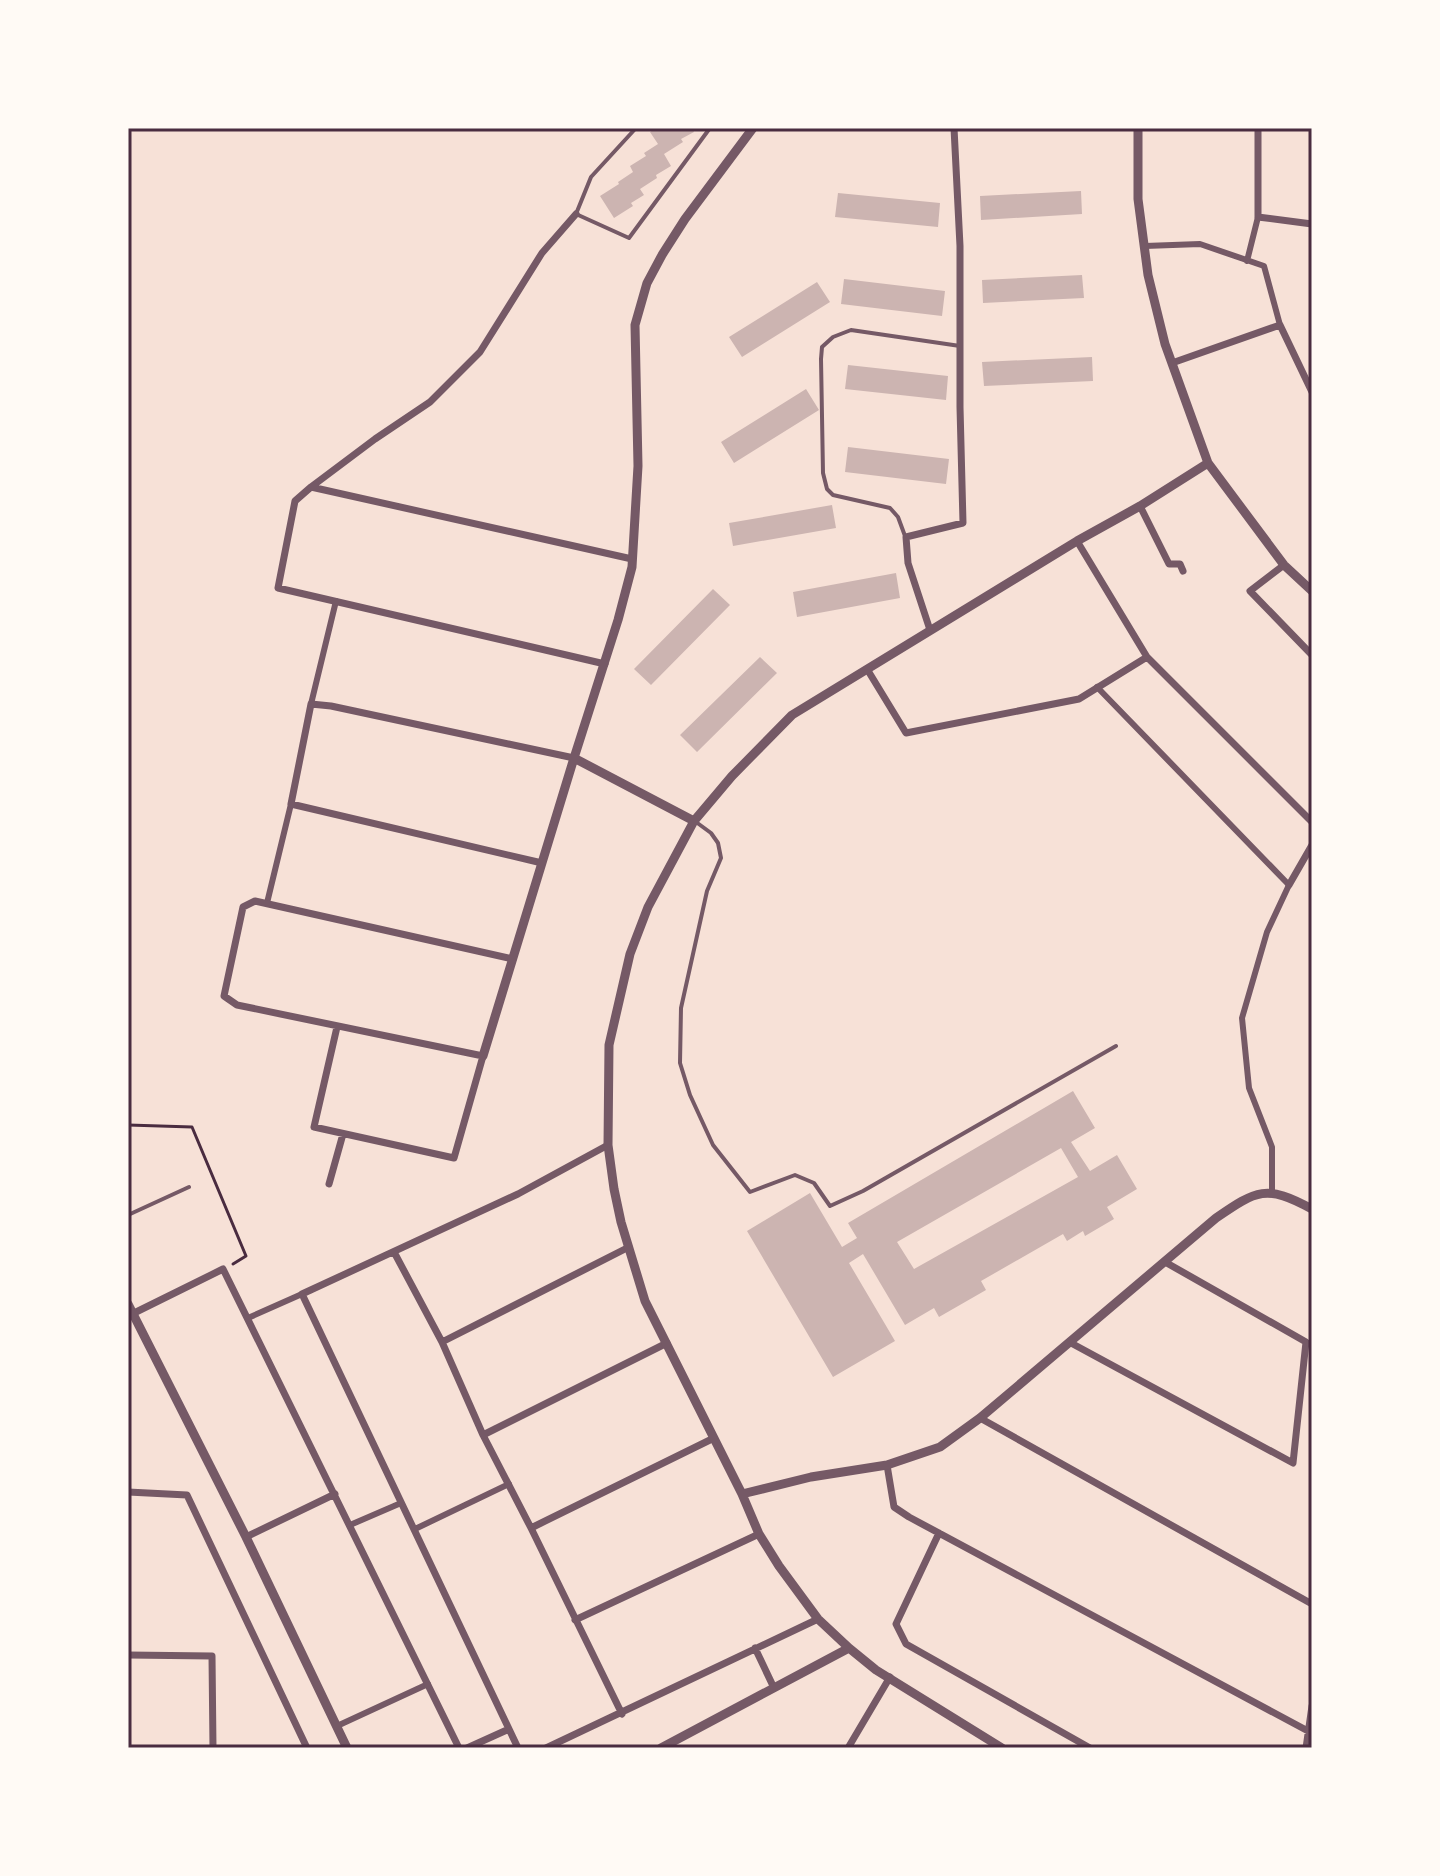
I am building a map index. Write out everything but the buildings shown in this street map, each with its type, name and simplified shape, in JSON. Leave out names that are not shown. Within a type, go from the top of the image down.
[{"type":"street","points":[[337,1027],[314,1127],[454,1158],[605,664],[632,559],[638,466],[635,325],[647,283],[685,219],[753,128]]},
{"type":"street","points":[[930,630],[908,563],[906,537],[963,523],[960,246],[954,128]]},
{"type":"street","points":[[1138,128],[1138,199],[1148,275],[1165,344],[1208,463],[1284,565],[1312,591]]},
{"type":"street","points":[[1247,261],[1258,217],[1258,128]]},
{"type":"street","points":[[576,214],[542,253],[480,352],[430,402],[375,439],[295,501],[278,588],[605,664]]},
{"type":"street","points":[[1258,217],[1312,224]]},
{"type":"street","points":[[1145,246],[1200,244],[1264,266],[1280,325],[1312,392]]},
{"type":"street","points":[[1172,363],[1280,325]]},
{"type":"street","points":[[1002,1748],[876,1670],[849,1648],[818,1619],[759,1534],[645,1301],[614,1189],[608,1145],[609,1045],[630,954],[648,907],[694,821],[732,776],[792,715],[1208,463]]},
{"type":"street","points":[[311,487],[632,559]]},
{"type":"street","points":[[1140,506],[1169,564],[1180,564],[1183,571]]},
{"type":"street","points":[[1077,541],[1147,657],[1312,822]]},
{"type":"street","points":[[1284,565],[1250,591],[1312,655]]},
{"type":"street","points":[[267,903],[336,601]]},
{"type":"street","points":[[867,669],[906,733],[1079,699],[1147,657]]},
{"type":"street","points":[[1097,687],[1289,885]]},
{"type":"street","points":[[311,704],[574,758],[694,821]]},
{"type":"street","points":[[291,804],[542,863]]},
{"type":"street","points":[[1272,1191],[1272,1147],[1249,1088],[1242,1018],[1267,932],[1312,845]]},
{"type":"street","points":[[483,1056],[237,1005],[224,996],[243,907],[255,901],[267,903],[513,959]]},
{"type":"street","points":[[329,1184],[343,1134]]},
{"type":"street","points":[[248,1318],[518,1194],[608,1145]]},
{"type":"street","points":[[742,1494],[811,1477],[887,1465],[940,1447],[980,1418],[1216,1218],[1243,1199],[1272,1191],[1312,1209]]},
{"type":"street","points":[[442,1342],[629,1247]]},
{"type":"street","points":[[394,1252],[442,1342],[483,1435],[622,1714]]},
{"type":"street","points":[[1071,1343],[1293,1463],[1306,1342],[1165,1262]]},
{"type":"street","points":[[347,1748],[246,1537],[130,1311],[223,1269],[459,1748]]},
{"type":"street","points":[[302,1294],[518,1748]]},
{"type":"street","points":[[483,1435],[667,1343]]},
{"type":"street","points":[[980,1418],[1312,1604]]},
{"type":"street","points":[[531,1528],[714,1438]]},
{"type":"street","points":[[887,1465],[894,1507],[1308,1731]]},
{"type":"street","points":[[415,1529],[509,1484]]},
{"type":"street","points":[[128,1492],[187,1495],[307,1748]]},
{"type":"street","points":[[246,1537],[335,1494]]},
{"type":"street","points":[[350,1525],[401,1503]]},
{"type":"street","points":[[939,1533],[896,1624],[906,1644],[1090,1748]]},
{"type":"street","points":[[575,1620],[759,1534]]},
{"type":"street","points":[[546,1748],[818,1619]]},
{"type":"street","points":[[755,1648],[774,1688]]},
{"type":"street","points":[[661,1748],[849,1648]]},
{"type":"street","points":[[128,1655],[212,1656],[213,1748]]},
{"type":"street","points":[[848,1748],[890,1677]]},
{"type":"street","points":[[336,1726],[428,1684]]},
{"type":"street","points":[[1306,1748],[1312,1706]]},
{"type":"street","points":[[467,1748],[509,1729]]},
{"type":"lane","points":[[636,128],[591,177],[576,214],[629,238],[710,128]]},
{"type":"lane","points":[[906,537],[898,517],[890,508],[833,495],[827,489],[823,473],[822,347],[833,337],[851,330],[960,346]]},
{"type":"lane","points":[[694,821],[711,833],[718,843],[721,858],[707,891],[681,1008],[680,1063],[690,1095],[713,1145],[750,1192],[795,1175],[814,1183],[830,1206],[863,1191],[1116,1046]]},
{"type":"lane","points":[[128,1215],[189,1187]]},
{"type":"path","points":[[128,1125],[192,1127],[246,1256],[223,1269]]}]
